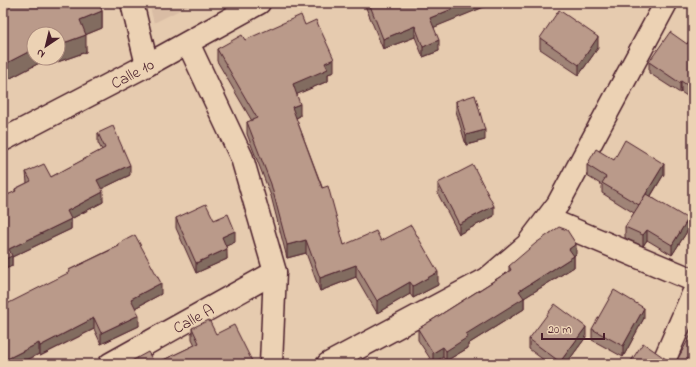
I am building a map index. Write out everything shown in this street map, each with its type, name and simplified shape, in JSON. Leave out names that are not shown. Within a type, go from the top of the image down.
[{"type":"street","points":[[132,3],[147,65]]},
{"type":"street","name":"Calle 10","points":[[3,140],[147,65],[259,3]]},
{"type":"street","points":[[328,364],[487,279],[527,245],[558,204],[666,3]]},
{"type":"street","points":[[188,43],[242,158],[275,272],[271,364]]},
{"type":"street","points":[[548,219],[693,280]]},
{"type":"street","name":"Calle A","points":[[110,364],[275,272]]},
{"type":"street","points":[[666,356],[693,294]]},
{"type":"shaded area","points":[[149,3],[194,3],[154,23]]},
{"type":"building","points":[[3,3],[99,3],[102,11],[80,20],[86,35],[66,42],[66,26],[26,26],[26,53],[3,65]]},
{"type":"building","points":[[369,3],[467,3],[430,18],[439,40],[423,47],[415,26],[383,39]]},
{"type":"building","points":[[559,10],[598,37],[579,65],[540,38]]},
{"type":"building","points":[[301,15],[305,25],[316,20],[334,59],[325,63],[328,69],[293,84],[300,104],[292,107],[322,188],[328,186],[344,245],[376,231],[381,241],[411,225],[438,272],[413,286],[410,282],[377,301],[356,265],[320,278],[306,240],[287,245],[271,184],[247,122],[257,118],[217,49],[242,35],[245,40]]},
{"type":"building","points":[[670,32],[687,44],[693,36],[693,89],[681,81],[680,83],[649,62]]},
{"type":"building","points":[[475,95],[485,130],[466,135],[456,101]]},
{"type":"building","points":[[113,126],[130,165],[97,180],[103,192],[67,211],[71,219],[9,249],[12,256],[3,260],[3,197],[16,191],[15,189],[31,181],[26,172],[44,164],[51,177],[105,148],[98,133]]},
{"type":"building","points":[[625,140],[664,164],[639,205],[602,183],[606,177],[587,165],[596,149],[614,160]]},
{"type":"building","points":[[473,165],[494,206],[459,224],[438,183]]},
{"type":"building","points":[[646,194],[688,219],[672,245],[647,230],[643,235],[625,227]]},
{"type":"building","points":[[206,204],[214,220],[228,214],[235,231],[222,237],[227,249],[196,263],[176,218]]},
{"type":"building","points":[[559,227],[567,230],[576,244],[569,249],[574,256],[519,291],[524,298],[466,334],[468,337],[446,351],[443,347],[433,353],[418,329],[511,270],[509,266],[536,243]]},
{"type":"building","points":[[135,235],[161,283],[131,299],[139,315],[101,333],[94,318],[40,346],[39,343],[5,360],[7,363],[3,364],[3,306],[70,272],[69,270],[119,246],[118,244]]},
{"type":"building","points":[[614,290],[644,308],[623,346],[592,329]]},
{"type":"building","points":[[555,304],[586,327],[560,362],[529,339]]},
{"type":"building","points":[[209,320],[216,334],[234,325],[252,361],[246,364],[155,364],[199,343],[192,328]]},
{"type":"building","points":[[693,331],[693,364],[675,364]]},
{"type":"building","points":[[643,343],[673,364],[629,364]]},
{"type":"building","points":[[148,352],[155,364],[126,364]]},
{"type":"building","points":[[361,357],[366,364],[351,364]]}]
